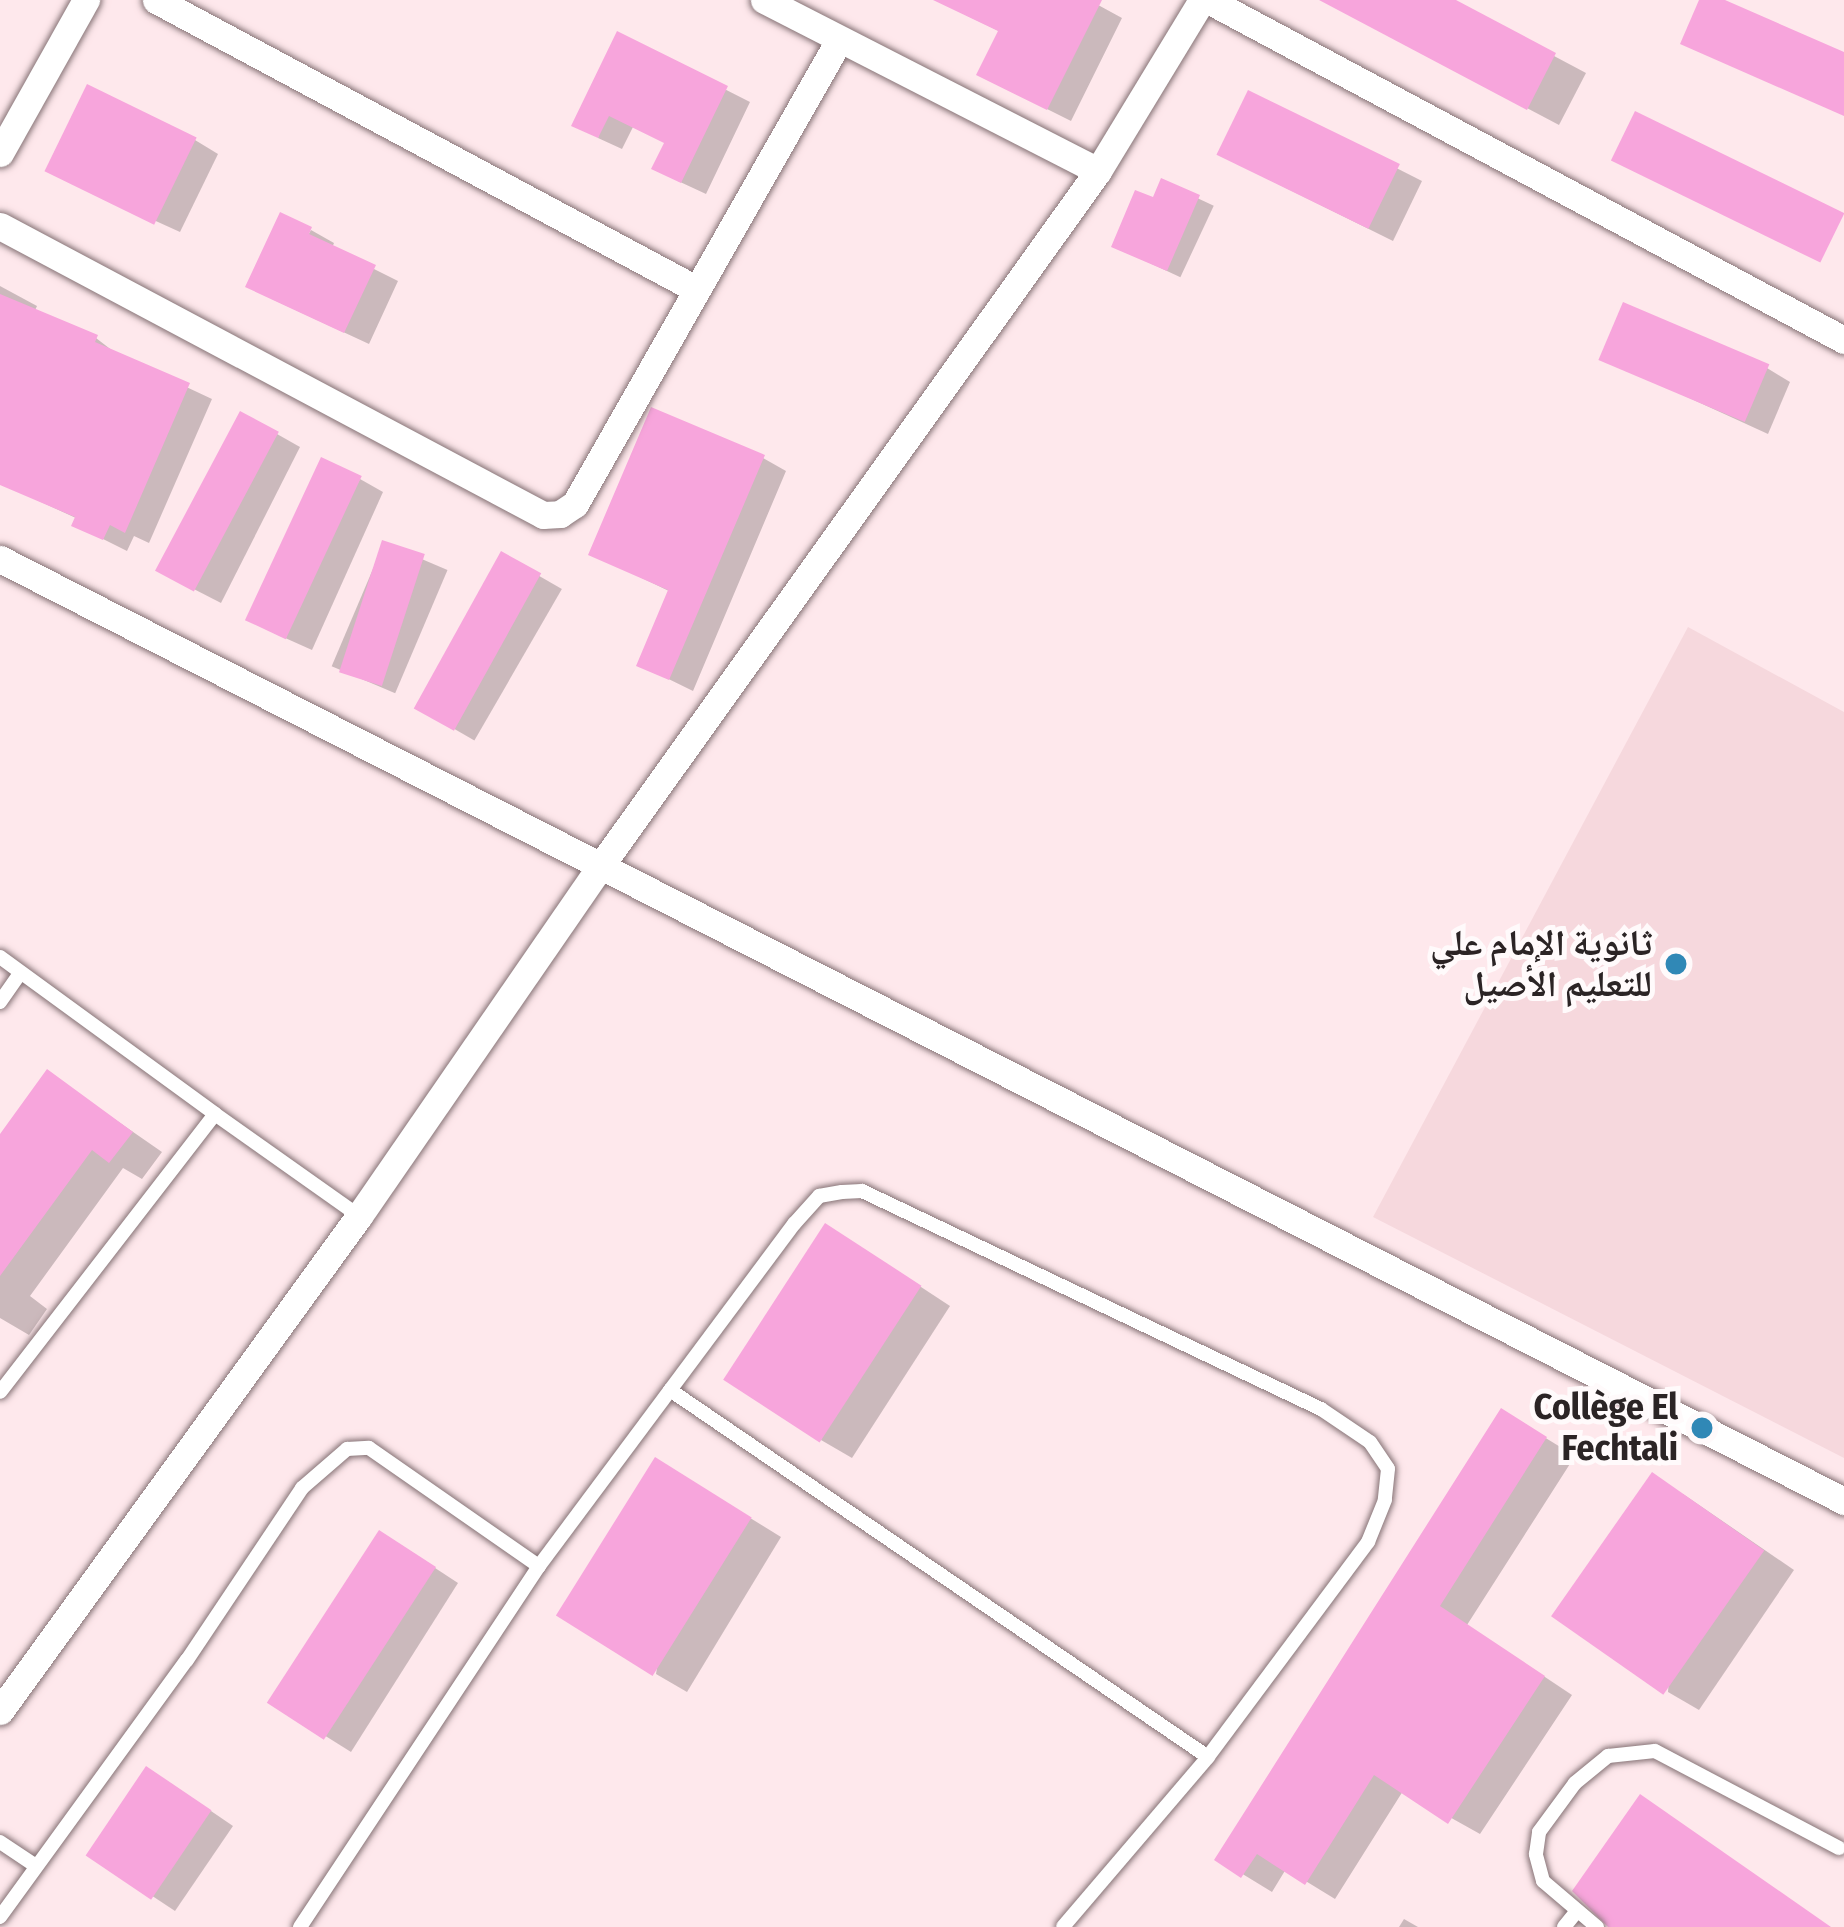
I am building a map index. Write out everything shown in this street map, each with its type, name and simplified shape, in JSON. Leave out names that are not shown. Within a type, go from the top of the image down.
[{"type":"street","points":[[0,153],[86,0]]},
{"type":"street","points":[[156,0],[694,288]]},
{"type":"street","points":[[764,0],[838,42],[1098,171]]},
{"type":"street","points":[[0,1711],[359,1216],[602,864],[1098,171],[1205,0],[1844,340]]},
{"type":"street","points":[[0,226],[543,515],[560,514],[574,504],[838,42]]},
{"type":"street","points":[[0,559],[1844,1501]]},
{"type":"lane","points":[[0,957],[359,1216]]},
{"type":"lane","points":[[0,1002],[20,974]]},
{"type":"lane","points":[[0,1392],[215,1114]]},
{"type":"lane","points":[[300,1927],[539,1566],[670,1390],[819,1196],[862,1191],[1321,1409],[1370,1442],[1388,1469],[1384,1500],[1368,1542],[1208,1757],[1063,1927]]},
{"type":"lane","points":[[670,1390],[1208,1757]]},
{"type":"lane","points":[[0,1917],[187,1660],[302,1488],[346,1449],[370,1448],[539,1566]]},
{"type":"lane","points":[[1597,1927],[1544,1881],[1536,1854],[1539,1832],[1575,1783],[1608,1756],[1655,1750],[1839,1848]]},
{"type":"lane","points":[[0,1841],[36,1866]]},
{"type":"lane","points":[[1564,1927],[1576,1912]]},
{"type":"shaded area","name":"ثانوية الإمام علي للتعليم الأصيل","points":[[1688,627],[1844,712],[1844,1458],[1373,1217]]},
{"type":"building","points":[[933,0],[1102,0],[1047,110],[976,75],[998,31]]},
{"type":"building","points":[[1319,0],[1456,0],[1556,53],[1527,110]]},
{"type":"building","points":[[1699,0],[1725,0],[1844,52],[1844,116],[1680,44]]},
{"type":"building","points":[[617,31],[728,86],[681,183],[651,169],[664,143],[609,116],[598,138],[571,126]]},
{"type":"building","points":[[87,84],[197,137],[154,225],[44,171]]},
{"type":"building","points":[[1248,90],[1400,164],[1368,229],[1216,155]]},
{"type":"building","points":[[1635,111],[1844,213],[1820,263],[1611,160]]},
{"type":"building","points":[[1161,178],[1200,195],[1167,271],[1111,247],[1135,190],[1153,197]]},
{"type":"building","points":[[280,212],[312,227],[309,234],[376,265],[344,333],[245,287]]},
{"type":"building","points":[[0,294],[98,335],[95,342],[190,383],[125,533],[110,525],[103,540],[71,526],[75,517],[0,485]]},
{"type":"building","points":[[1623,302],[1769,364],[1745,422],[1598,360]]},
{"type":"building","points":[[651,407],[765,455],[669,680],[636,666],[668,590],[588,555]]},
{"type":"building","points":[[240,411],[279,432],[194,591],[155,571]]},
{"type":"building","points":[[321,457],[362,476],[286,639],[245,620]]},
{"type":"building","points":[[382,540],[425,554],[382,686],[339,672]]},
{"type":"building","points":[[501,551],[541,573],[454,731],[414,708]]},
{"type":"building","points":[[47,1069],[133,1132],[109,1163],[92,1150],[0,1276],[0,1134]]},
{"type":"building","points":[[825,1223],[921,1286],[820,1442],[723,1380]]},
{"type":"building","points":[[1501,1408],[1547,1437],[1440,1606],[1545,1676],[1448,1824],[1374,1775],[1305,1885],[1257,1854],[1241,1878],[1214,1860]]},
{"type":"building","points":[[655,1457],[752,1517],[653,1676],[556,1616]]},
{"type":"building","points":[[1652,1472],[1764,1551],[1663,1695],[1551,1616]]},
{"type":"building","points":[[379,1530],[436,1567],[324,1740],[267,1703]]},
{"type":"building","points":[[146,1766],[211,1810],[151,1900],[86,1856]]},
{"type":"building","points":[[1640,1794],[1831,1927],[1608,1927],[1572,1891]]},
{"type":"place","name":"ثانوية الإمام علي للتعليم الأصيل","points":[[1676,964]]},
{"type":"place","name":"Collège El Fechtali","points":[[1702,1428]]}]
